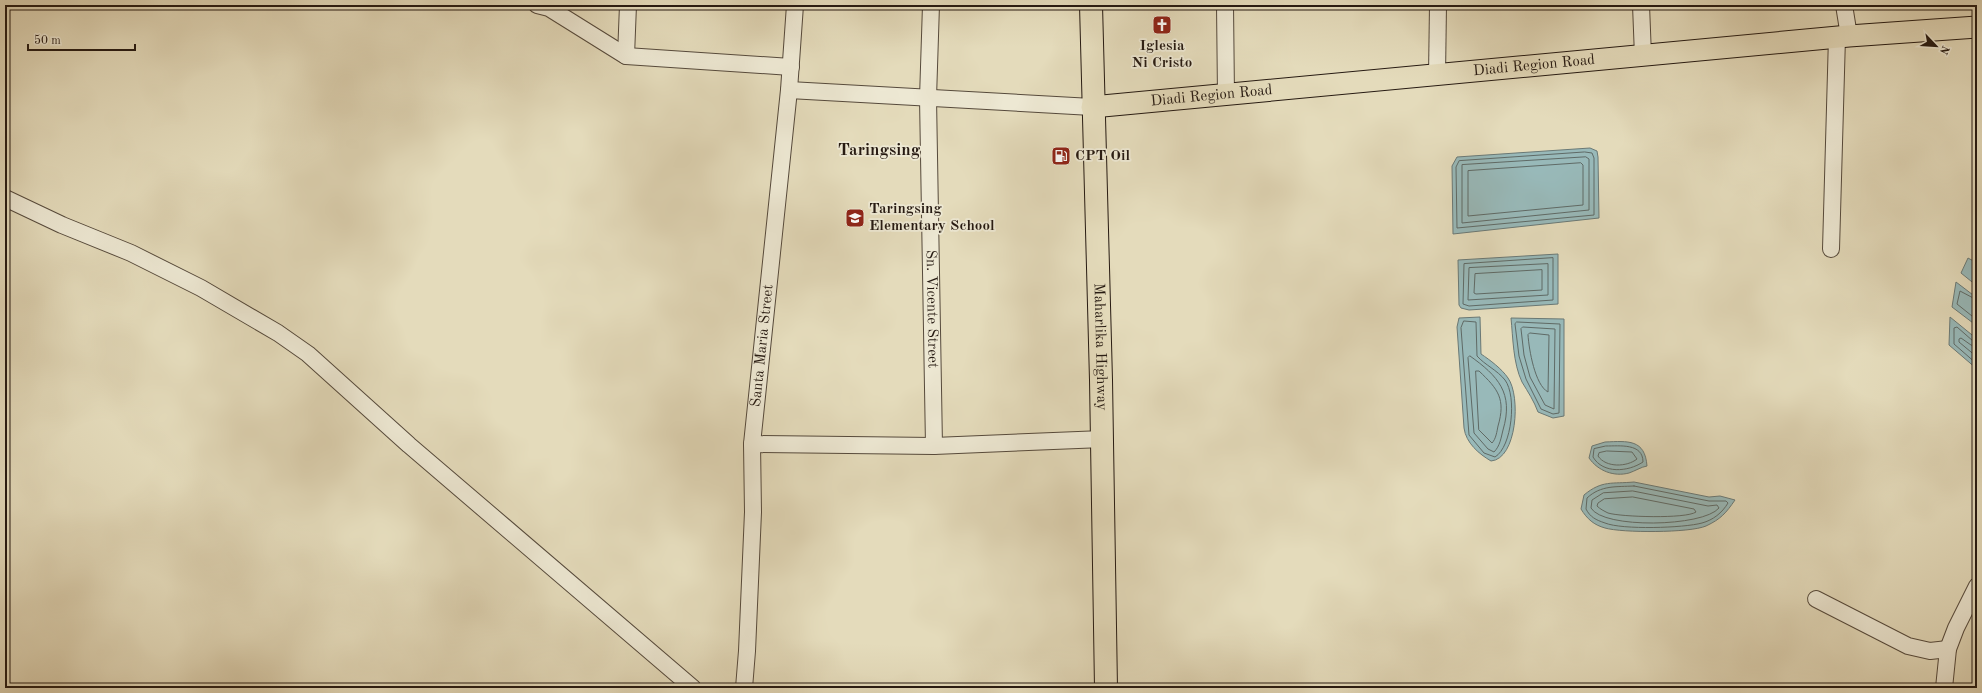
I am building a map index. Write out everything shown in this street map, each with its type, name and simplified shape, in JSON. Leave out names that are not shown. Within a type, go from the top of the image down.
[{"type":"highway","name":"Maharlika Highway","points":[[1091,5],[1092,107],[1102,440],[1106,688]]},
{"type":"main road","name":"Diadi Region Road","points":[[1092,107],[1226,96],[1843,37],[1977,28]]},
{"type":"street","points":[[626,56],[628,5]]},
{"type":"street","name":"Santa Maria Street","points":[[744,688],[753,512],[752,444],[789,90],[795,5]]},
{"type":"street","name":"Sn. Vicente Street","points":[[931,5],[928,98],[934,446]]},
{"type":"street","points":[[1225,5],[1226,96]]},
{"type":"street","points":[[1437,76],[1438,5]]},
{"type":"street","points":[[1641,5],[1643,56]]},
{"type":"street","points":[[1830,249],[1844,5]]},
{"type":"street","points":[[545,6],[626,56],[791,67]]},
{"type":"street","points":[[789,90],[1092,107]]},
{"type":"street","points":[[5,198],[62,225],[138,257],[201,288],[278,332],[308,354],[409,445],[693,688]]},
{"type":"street","points":[[752,444],[934,446],[1102,440]]},
{"type":"street","points":[[1944,688],[1948,649],[1965,609],[1977,586]]},
{"type":"street","points":[[1816,599],[1908,646],[1930,651],[1948,649]]},
{"type":"water","points":[[1590,148],[1597,151],[1598,157],[1599,218],[1453,234],[1452,166],[1457,157]]},
{"type":"water","points":[[1558,254],[1558,304],[1469,310],[1461,308],[1459,305],[1458,260]]},
{"type":"water","points":[[1968,258],[1977,263],[1977,286],[1961,273]]},
{"type":"water","points":[[1956,282],[1977,298],[1977,326],[1952,307]]},
{"type":"water","points":[[1480,317],[1481,354],[1496,365],[1508,378],[1512,387],[1514,398],[1514,426],[1511,439],[1500,458],[1491,461],[1474,448],[1467,438],[1464,428],[1457,327],[1459,318]]},
{"type":"water","points":[[1950,317],[1977,339],[1977,369],[1949,345]]},
{"type":"water","points":[[1511,318],[1564,319],[1564,416],[1553,418],[1538,412],[1519,375],[1514,350]]},
{"type":"water","points":[[1605,442],[1628,442],[1639,446],[1646,457],[1647,466],[1623,474],[1602,470],[1589,458],[1592,446]]},
{"type":"water","points":[[1634,482],[1709,497],[1720,496],[1735,500],[1723,515],[1716,521],[1706,526],[1686,530],[1656,532],[1626,531],[1605,528],[1591,521],[1581,509],[1584,495],[1590,490],[1602,485]]},
{"type":"place","name":"Iglesia Ni Cristo","points":[[1162,25]]},
{"type":"place","name":"CPT Oil","points":[[1061,156]]},
{"type":"place","name":"Taringsing Elementary School","points":[[855,218]]},
{"type":"district","name":"Taringsing","points":[[879,150]]}]
